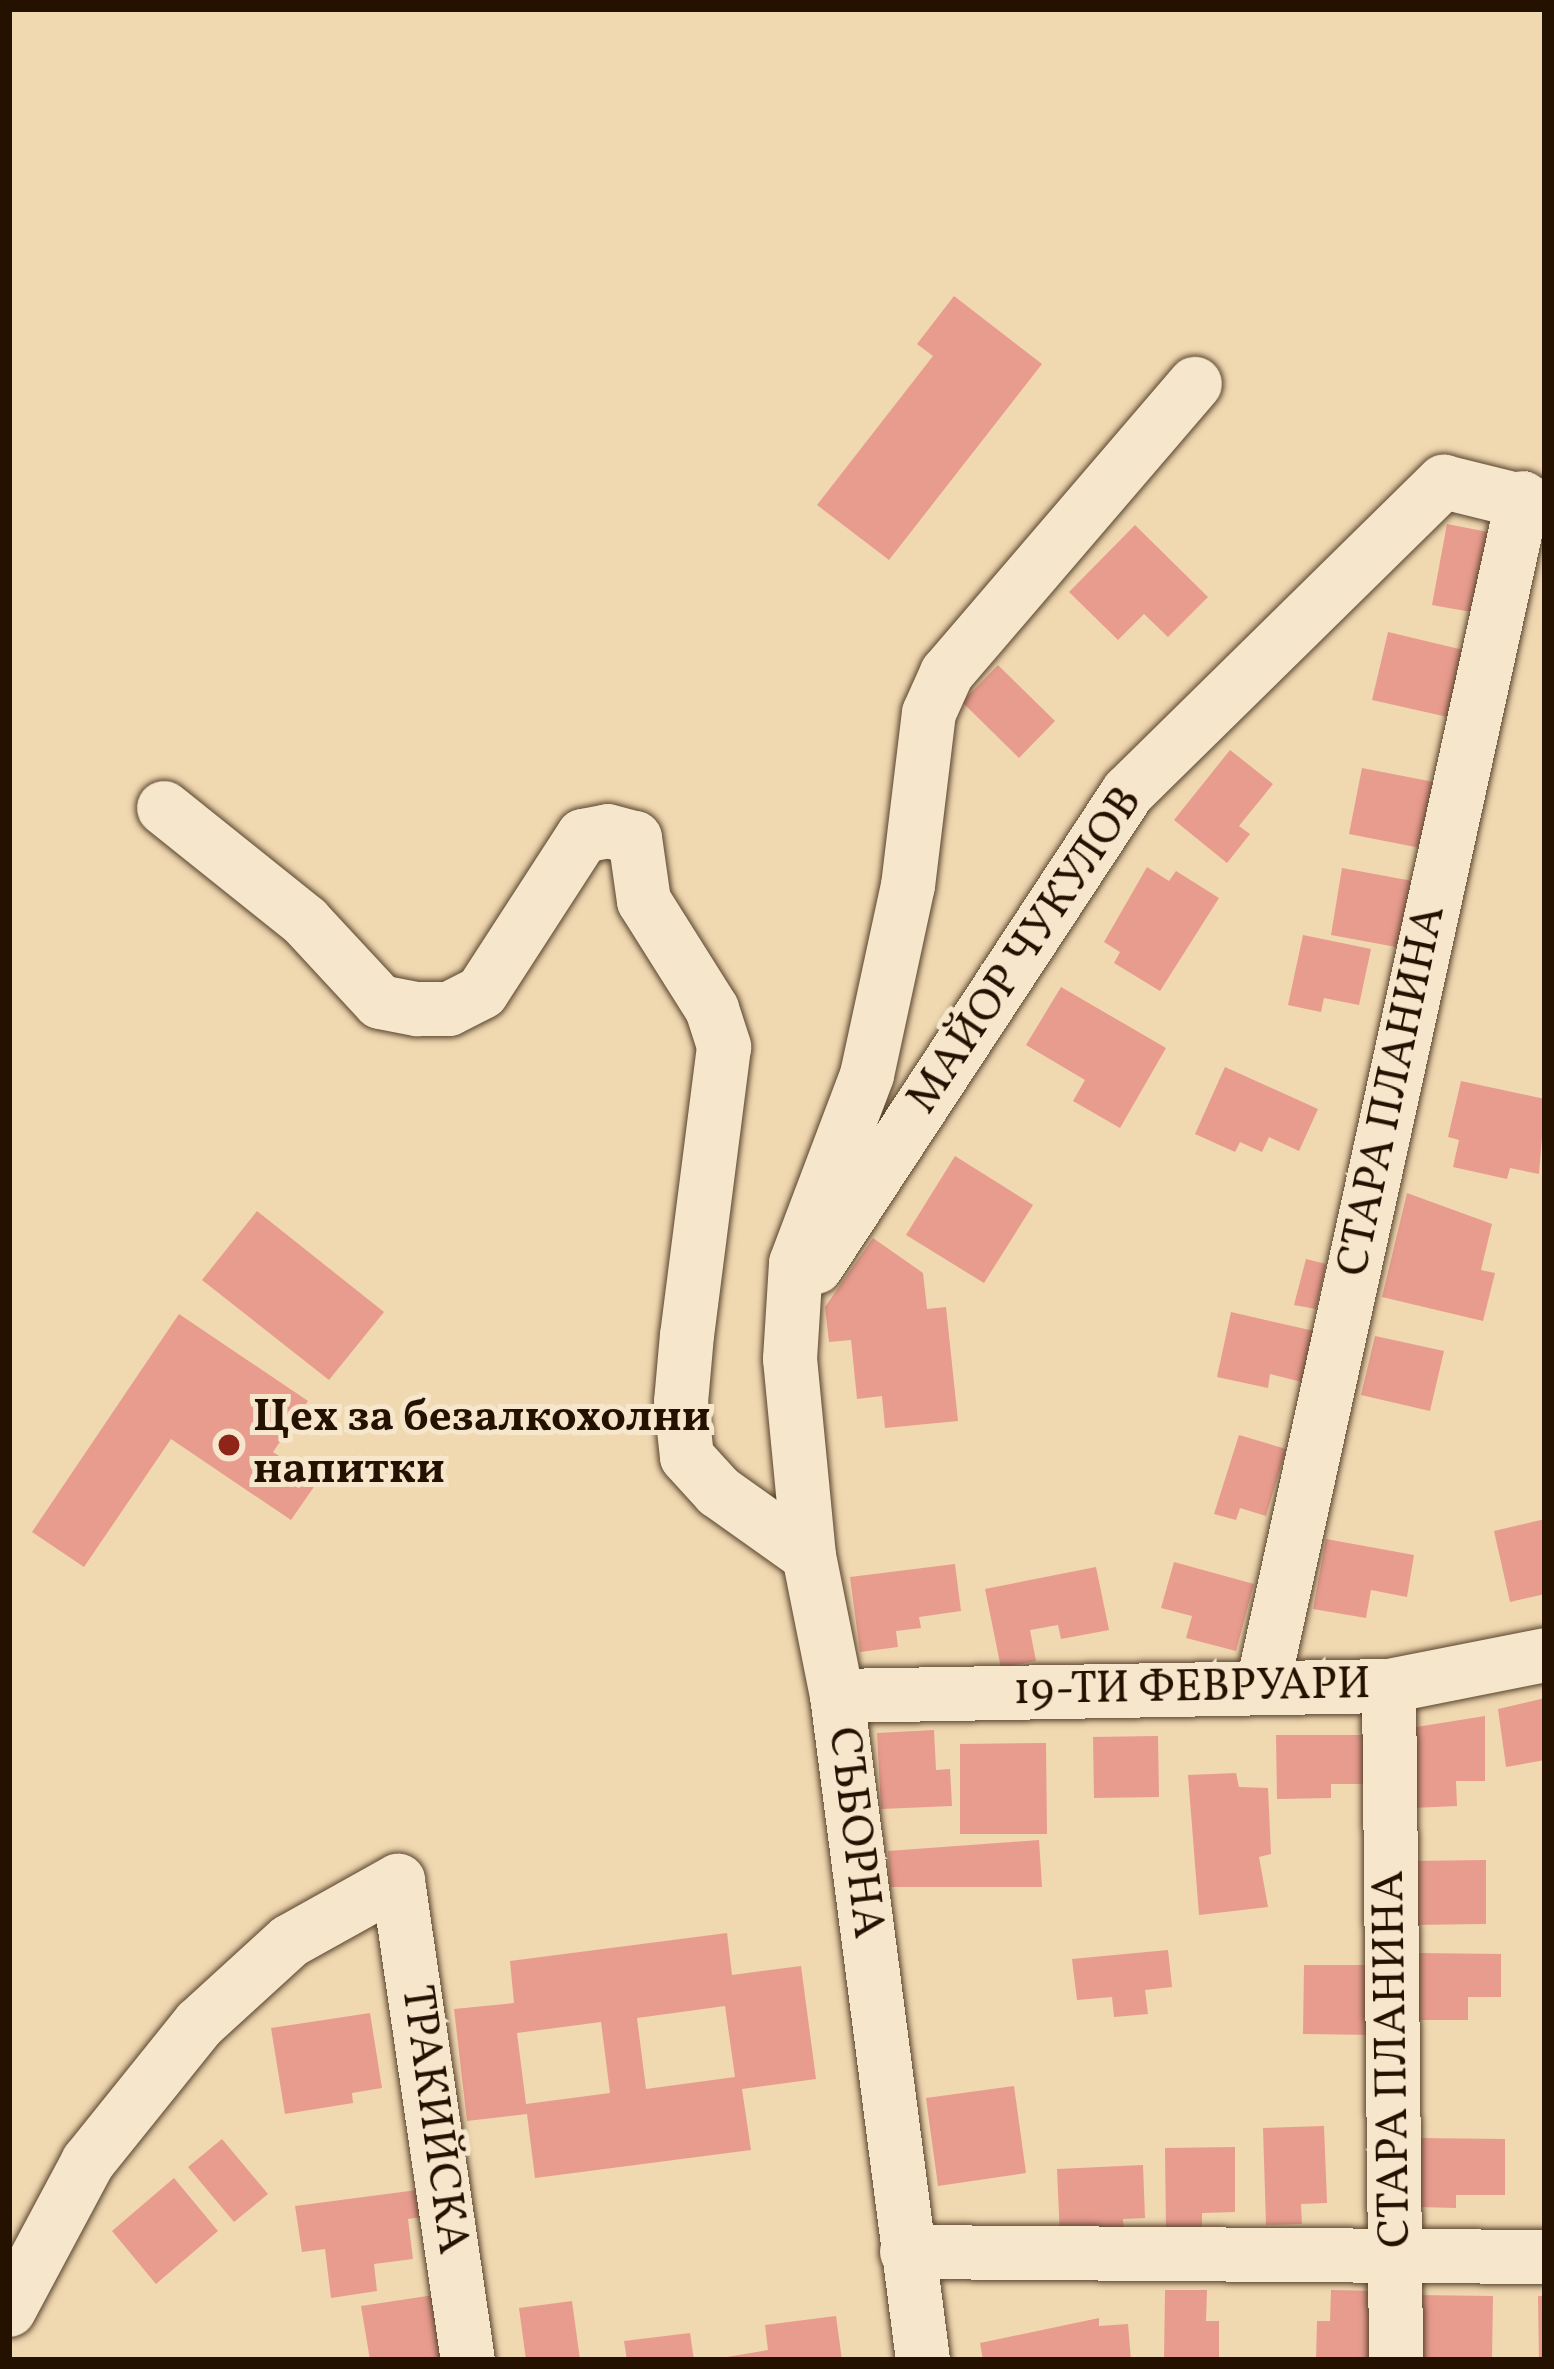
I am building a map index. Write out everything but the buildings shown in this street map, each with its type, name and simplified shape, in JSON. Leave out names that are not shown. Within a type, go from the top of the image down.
[{"type":"street","name":"СЪБОРНА","points":[[923,2360],[837,1696],[809,1556],[790,1359],[806,1220],[867,1075],[887,985],[929,712],[946,673],[1195,384]]},
{"type":"street","name":"МАЙОР ЧУКУЛОВ","points":[[795,1306],[1128,792],[1444,482],[1534,502]]},
{"type":"street","name":"СТАРА ПЛАНИНА","points":[[1263,1685],[1534,502]]},
{"type":"street","points":[[164,808],[305,921],[380,1002],[417,1009],[449,1009],[482,992],[583,836],[608,831],[635,838],[644,901],[712,1009],[724,1047],[682,1380],[687,1457],[719,1492],[809,1556]]},
{"type":"street","name":"19-ТИ ФЕВРУАРИ","points":[[837,1696],[1389,1686],[1545,1655]]},
{"type":"street","name":"СТАРА ПЛАНИНА","points":[[1389,1686],[1396,2360]]},
{"type":"street","name":"ТРАКИЙСКА","points":[[9,2310],[88,2162],[199,2024],[290,1941],[398,1881],[468,2360]]},
{"type":"street","points":[[907,2252],[1545,2257]]},
{"type":"place","name":"Цех за безалкохолни напитки","points":[[229,1445]]}]
